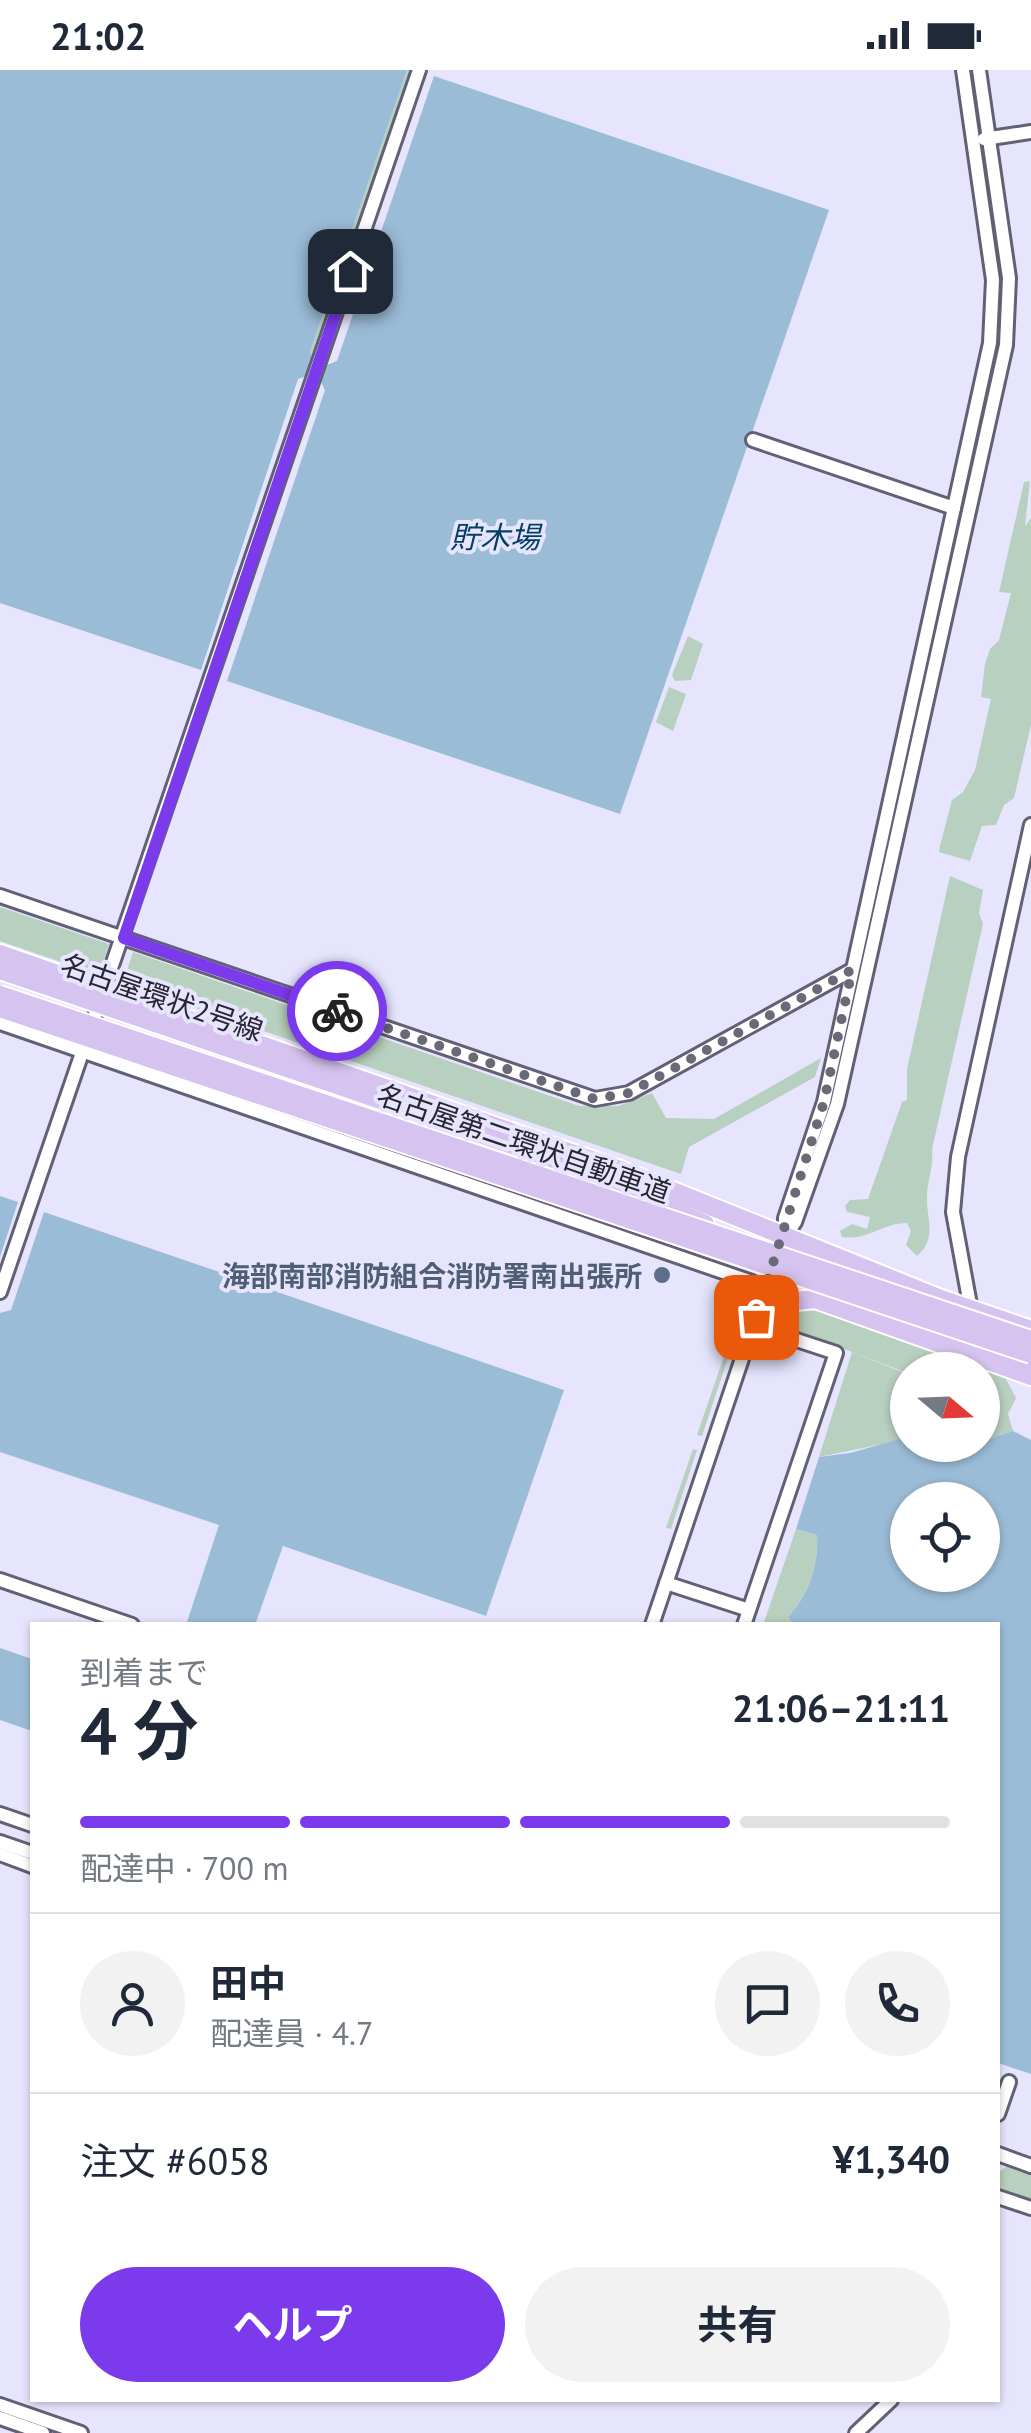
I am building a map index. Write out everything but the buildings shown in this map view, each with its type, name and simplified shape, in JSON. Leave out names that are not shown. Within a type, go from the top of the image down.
[{"type":"highway","name":"名古屋環状2号線","points":[[0,954],[103,997],[568,1164],[932,1328],[1031,1363]]},
{"type":"highway","name":"名古屋環状2号線","points":[[0,970],[103,997],[658,1185],[971,1310],[1031,1330]]},
{"type":"highway","name":"名古屋第二環状自動車道","points":[[0,994],[1031,1343]]},
{"type":"highway","name":"名古屋第二環状自動車道","points":[[0,1008],[1031,1354]]},
{"type":"highway","points":[[658,1185],[687,1204],[754,1236],[777,1256]]},
{"type":"highway","points":[[784,1235],[795,1248],[825,1263],[1031,1343]]},
{"type":"highway","points":[[755,1322],[794,1300],[815,1299],[1031,1376]]},
{"type":"street","points":[[0,1292],[418,70]]},
{"type":"street","points":[[653,1622],[784,1235],[784,1218],[824,1102],[954,508],[994,306],[963,70]]},
{"type":"street","points":[[784,1235],[795,1222],[838,1104],[1006,346],[1009,278],[979,70]]},
{"type":"street","points":[[973,141],[1031,132]]},
{"type":"street","points":[[752,440],[954,508]]},
{"type":"street","points":[[971,1310],[953,1212],[958,1157],[1031,826]]},
{"type":"street","points":[[0,896],[595,1099],[629,1093],[852,970]]},
{"type":"street","points":[[0,1024],[752,1282]]},
{"type":"street","points":[[745,1622],[836,1353],[755,1322]]},
{"type":"street","points":[[0,1580],[123,1622]]},
{"type":"street","points":[[666,1582],[749,1610]]},
{"type":"street","points":[[0,1814],[30,1824]]},
{"type":"street","points":[[0,1842],[30,1852]]},
{"type":"street","points":[[0,1854],[30,1865]]},
{"type":"street","points":[[1000,2108],[1009,2082]]},
{"type":"street","points":[[1000,2155],[1031,2166]]},
{"type":"street","points":[[1000,2198],[1031,2208]]},
{"type":"street","points":[[856,2433],[889,2402]]},
{"type":"street","points":[[0,2405],[81,2433]]},
{"type":"street","points":[[0,2418],[43,2433]]},
{"type":"green space","points":[[407,70],[415,70],[313,360],[310,352]]},
{"type":"green space","points":[[1030,481],[1025,526],[1031,518],[1031,725],[1014,798],[1004,805],[996,825],[982,826],[970,861],[939,852],[952,800],[963,792],[975,770],[991,699],[981,697],[985,664],[990,649],[999,640],[1011,593],[999,592],[1024,482]]},
{"type":"green space","points":[[688,636],[703,644],[691,680],[675,681],[672,675]]},
{"type":"green space","points":[[669,687],[686,694],[673,731],[656,722]]},
{"type":"green space","points":[[950,876],[983,890],[979,913],[983,924],[932,1149],[927,1197],[929,1235],[917,1256],[906,1245],[911,1231],[907,1223],[851,1238],[842,1237],[840,1231],[852,1224],[867,1229],[870,1217],[847,1212],[845,1206],[850,1200],[868,1199],[902,1102],[907,1100],[907,1069]]},
{"type":"green space","points":[[0,907],[109,944],[99,975],[0,941]]},
{"type":"green space","points":[[133,952],[579,1106],[618,1106],[652,1093],[666,1118],[714,1119],[821,1058],[815,1077],[689,1147],[681,1174],[123,983]]},
{"type":"green space","points":[[746,1292],[750,1293],[702,1436],[697,1435]]},
{"type":"green space","points":[[807,1298],[959,1352],[890,1352],[890,1366],[774,1322],[777,1313]]},
{"type":"green space","points":[[852,1352],[890,1367],[890,1442],[819,1457]]},
{"type":"green space","points":[[1000,1368],[1016,1398],[1008,1414],[1013,1431],[1000,1435]]},
{"type":"green space","points":[[693,1449],[697,1450],[671,1529],[666,1528]]},
{"type":"green space","points":[[796,1529],[817,1535],[811,1579],[788,1617],[791,1622],[764,1622]]},
{"type":"green space","points":[[1007,2166],[1031,2174],[1031,2202],[1000,2190],[1000,2171]]},
{"type":"water","name":"貯木場","points":[[0,70],[407,70],[310,352],[313,360],[327,365],[337,361],[434,76],[829,210],[620,814],[227,681],[325,390],[320,380],[307,376],[298,379],[201,670],[0,603]]},
{"type":"water","points":[[0,1196],[18,1202],[0,1257]]},
{"type":"water","points":[[44,1212],[564,1390],[486,1616],[283,1546],[256,1622],[187,1622],[219,1525],[0,1452],[0,1313],[11,1310]]},
{"type":"water","points":[[1013,1431],[1031,1440],[1031,2074],[1000,2064],[1000,1622],[791,1622],[788,1617],[814,1569],[817,1535],[796,1529],[819,1457],[890,1442],[890,1462],[1000,1462],[1000,1435]]},
{"type":"water","points":[[0,1648],[30,1658],[30,1730],[0,1720]]},
{"type":"way so far","points":[[337,1011],[595,1099],[629,1093],[852,970],[824,1102],[784,1218],[784,1235],[756,1317]]},
{"type":"place","name":"海部南部消防組合消防署南出張所","points":[[662,1275]]},
{"type":"route","points":[[337,1011],[124,938],[350,271]]}]
